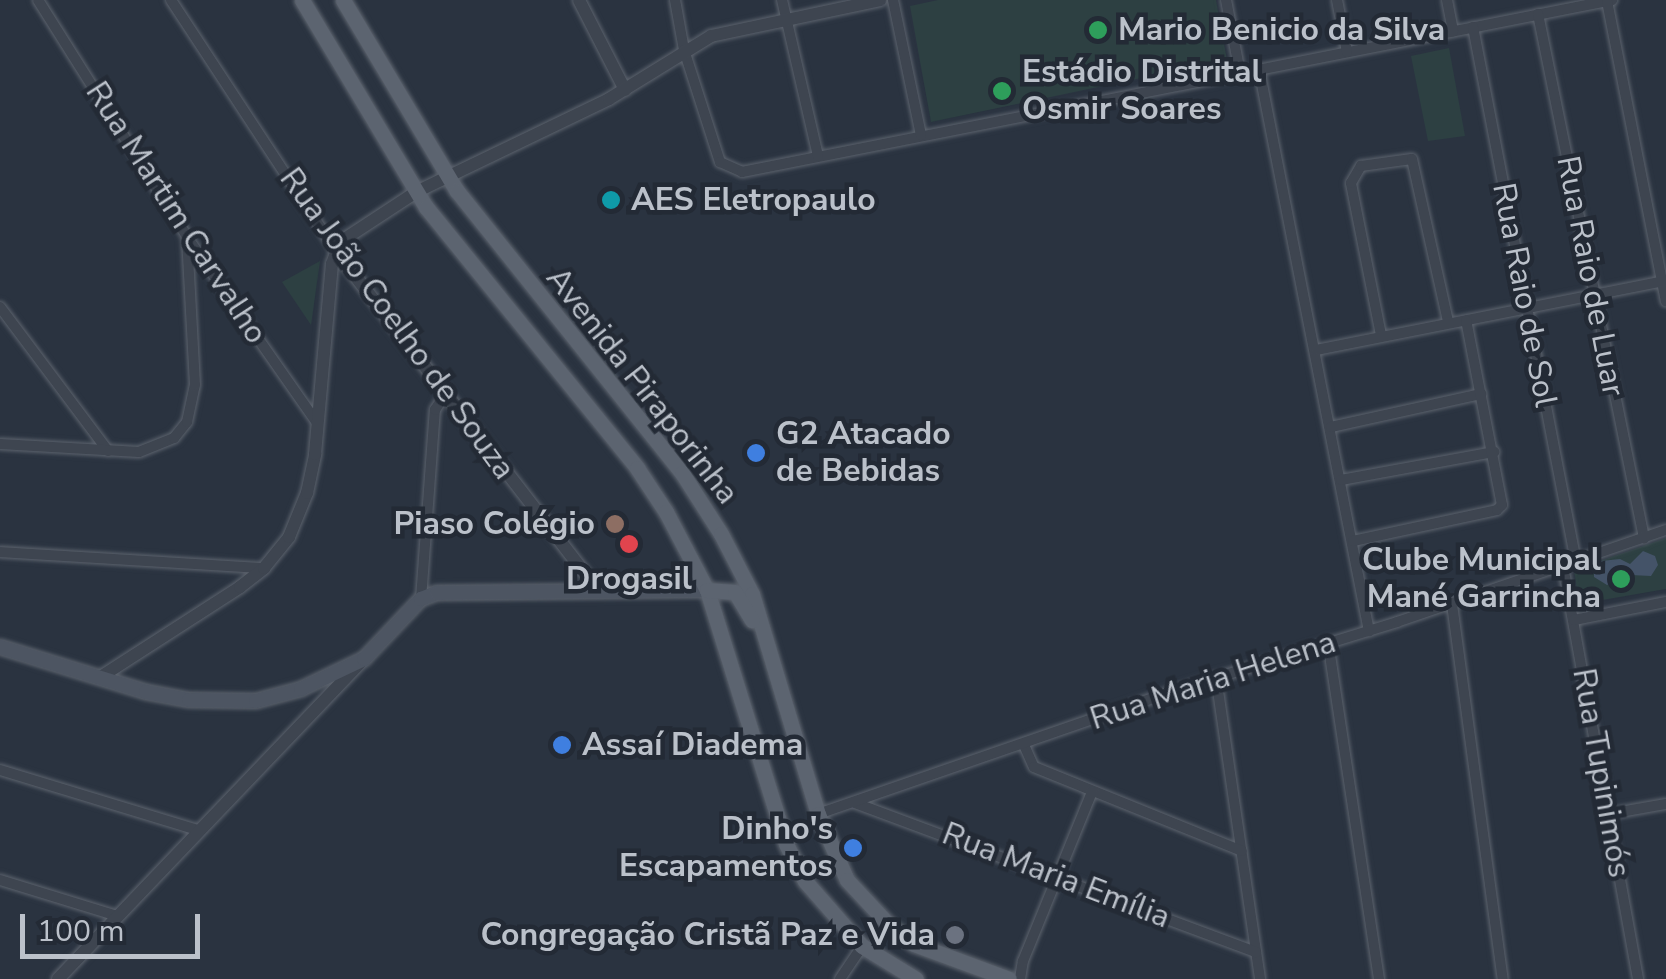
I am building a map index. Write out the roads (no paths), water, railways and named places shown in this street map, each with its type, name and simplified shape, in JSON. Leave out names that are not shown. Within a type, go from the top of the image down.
[{"type":"main road","name":"Avenida Piraporinha","points":[[302,0],[416,192],[651,487],[707,590],[786,844],[816,897],[862,946],[916,979]]},
{"type":"main road","name":"Avenida Piraporinha","points":[[343,0],[446,176],[693,488],[738,565],[767,644],[818,814],[847,880],[889,925],[914,944],[1010,979]]},
{"type":"main road","points":[[0,647],[99,678],[189,700],[240,702],[302,689],[364,659],[422,599],[453,591],[728,590],[739,596],[767,644]]},
{"type":"street","name":"Rua Martim Carvalho","points":[[38,0],[187,238],[318,424]]},
{"type":"street","name":"Rua João Coelho de Souza","points":[[171,0],[334,250],[599,590]]},
{"type":"street","points":[[580,0],[625,90]]},
{"type":"street","points":[[675,0],[684,50],[720,162],[742,172],[1538,14],[1556,5],[1609,0],[1666,301]]},
{"type":"street","points":[[782,0],[818,156]]},
{"type":"street","points":[[99,678],[264,568],[279,553],[300,515],[316,454],[334,250],[347,236],[446,176],[625,90],[711,36],[880,0]]},
{"type":"street","points":[[893,0],[921,135]]},
{"type":"street","points":[[1226,0],[1240,73]]},
{"type":"street","points":[[1336,0],[1347,52]]},
{"type":"street","points":[[1447,0],[1453,31]]},
{"type":"street","name":"Rua Raio de Luar","points":[[1538,14],[1644,538]]},
{"type":"street","name":"Rua Raio de Sol","points":[[1473,27],[1576,562]]},
{"type":"street","points":[[1259,69],[1332,426],[1369,631]]},
{"type":"street","points":[[1381,335],[1351,184],[1361,166],[1412,160],[1448,322]]},
{"type":"street","points":[[0,444],[139,452],[160,446],[187,422],[196,385],[187,238]]},
{"type":"street","points":[[1316,350],[1664,281]]},
{"type":"street","points":[[0,307],[108,451]]},
{"type":"street","points":[[1353,541],[1497,510],[1502,500],[1466,320]]},
{"type":"street","points":[[0,327],[15,330]]},
{"type":"street","points":[[422,599],[435,410],[445,394]]},
{"type":"street","points":[[1332,426],[1481,394]]},
{"type":"street","points":[[1341,480],[1494,452]]},
{"type":"street","name":"Rua Maria Helena","points":[[818,814],[1216,676],[1369,631],[1666,530]]},
{"type":"street","points":[[0,552],[264,568]]},
{"type":"street","name":"Rua Tupinimós","points":[[1563,566],[1638,979]]},
{"type":"street","points":[[1574,620],[1666,602]]},
{"type":"street","points":[[1452,604],[1502,979]]},
{"type":"street","points":[[1328,642],[1379,979]]},
{"type":"street","points":[[58,979],[364,659]]},
{"type":"street","points":[[1216,676],[1260,979]]},
{"type":"street","points":[[1024,745],[1034,767],[1242,851]]},
{"type":"street","points":[[0,770],[198,830]]},
{"type":"street","points":[[1020,979],[1056,875],[1092,792]]},
{"type":"street","name":"Rua Maria Emília","points":[[854,802],[1256,952]]},
{"type":"street","points":[[1608,814],[1666,804]]},
{"type":"street","points":[[0,880],[117,916]]},
{"type":"street","points":[[840,979],[862,946]]},
{"type":"water","points":[[1643,551],[1655,556],[1658,565],[1651,576],[1631,575],[1607,585],[1594,577],[1594,569],[1601,561],[1620,559],[1630,564]]},
{"type":"place","name":"Mario Benicio da Silva","points":[[1098,30]]},
{"type":"place","name":"Estádio Distrital Osmir Soares","points":[[1002,91]]},
{"type":"place","name":"AES Eletropaulo","points":[[611,200]]},
{"type":"place","name":"G2 Atacado de Bebidas","points":[[756,453]]},
{"type":"place","name":"Piaso Colégio","points":[[615,524]]},
{"type":"place","name":"Drogasil","points":[[629,544]]},
{"type":"place","name":"Clube Municipal Mané Garrincha","points":[[1621,579]]},
{"type":"place","name":"Assaí Diadema","points":[[562,745]]},
{"type":"place","name":"Dinho's Escapamentos","points":[[853,848]]},
{"type":"place","name":"Congregação Cristã Paz e Vida","points":[[955,935]]}]
